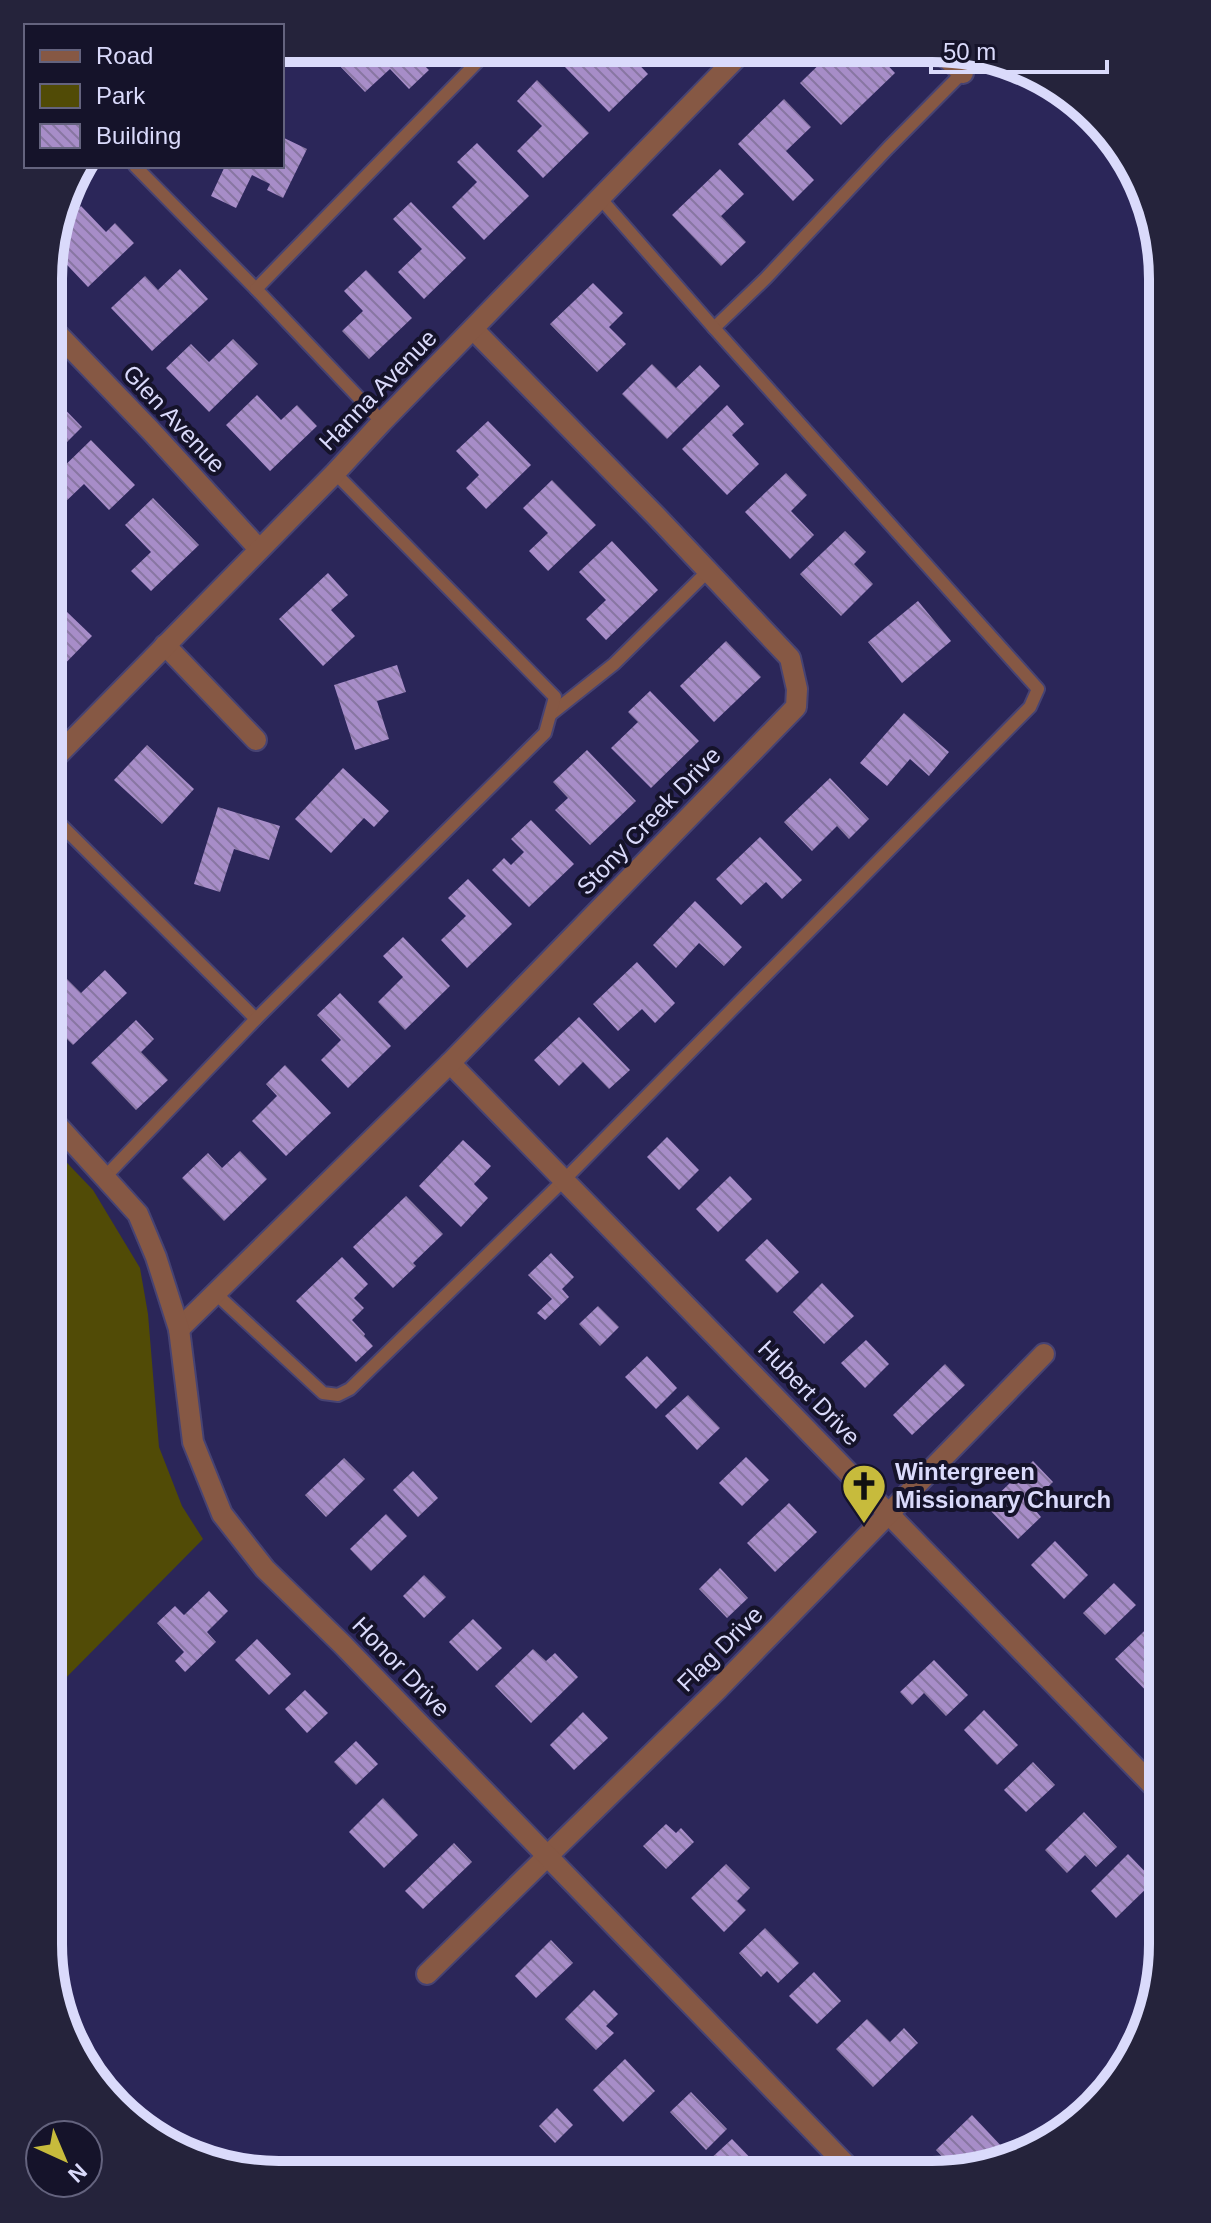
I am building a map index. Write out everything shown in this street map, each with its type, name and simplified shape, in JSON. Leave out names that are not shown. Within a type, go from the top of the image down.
[{"type":"street","name":"Hanna Avenue","points":[[62,751],[732,62]]},
{"type":"street","points":[[952,63],[963,73]]},
{"type":"street","name":"Stony Creek Drive","points":[[179,1329],[450,1063],[796,707],[797,689],[790,658],[473,329]]},
{"type":"street","name":"Glen Avenue","points":[[62,338],[259,549]]},
{"type":"street","points":[[165,645],[256,740]]},
{"type":"street","name":"Hubert Drive","points":[[450,1063],[1149,1782]]},
{"type":"street","name":"Honor Drive","points":[[62,1130],[138,1214],[156,1257],[179,1329],[193,1442],[222,1514],[265,1569],[342,1644],[842,2161]]},
{"type":"street","name":"Flag Drive","points":[[427,1974],[718,1689],[1044,1354]]},
{"type":"lane","points":[[256,289],[477,62]]},
{"type":"lane","points":[[714,328],[970,65]]},
{"type":"lane","points":[[137,168],[382,422]]},
{"type":"lane","points":[[215,1293],[323,1393],[338,1395],[350,1389],[564,1180],[1030,707],[1038,689],[600,198]]},
{"type":"lane","points":[[105,1177],[256,1019],[545,733],[555,697],[335,473]]},
{"type":"lane","points":[[551,714],[614,664],[708,571]]},
{"type":"lane","points":[[62,826],[256,1019]]},
{"type":"green space","points":[[62,1158],[93,1190],[140,1268],[148,1314],[159,1447],[182,1506],[203,1539],[62,1682]]},
{"type":"building","points":[[336,62],[421,62],[429,70],[409,89],[390,69],[365,92]]},
{"type":"building","points":[[568,62],[636,62],[648,74],[609,112],[564,66]]},
{"type":"building","points":[[822,62],[885,62],[895,73],[841,125],[800,83]]},
{"type":"building","points":[[537,80],[589,133],[543,178],[517,151],[542,126],[517,101]]},
{"type":"building","points":[[784,99],[811,127],[786,151],[814,180],[793,201],[738,144]]},
{"type":"building","points":[[284,138],[307,149],[283,198],[267,190],[270,184],[252,175],[236,208],[211,196],[224,168],[284,168]]},
{"type":"building","points":[[477,143],[529,196],[484,240],[452,207],[477,182],[457,162]]},
{"type":"building","points":[[720,169],[744,194],[721,216],[746,242],[721,266],[672,215]]},
{"type":"building","points":[[411,202],[466,258],[424,299],[398,272],[422,249],[393,219]]},
{"type":"building","points":[[81,206],[106,232],[115,223],[134,243],[88,287],[63,261],[72,215]]},
{"type":"building","points":[[180,269],[208,299],[152,351],[111,308],[145,276],[158,290]]},
{"type":"building","points":[[366,270],[412,318],[369,359],[342,331],[363,311],[344,291]]},
{"type":"building","points":[[593,283],[623,313],[609,327],[626,344],[597,372],[550,324]]},
{"type":"building","points":[[233,339],[258,364],[209,412],[166,368],[191,344],[209,362]]},
{"type":"building","points":[[652,364],[676,388],[700,365],[720,386],[667,439],[622,394]]},
{"type":"building","points":[[257,395],[281,420],[297,405],[317,426],[270,471],[226,425]]},
{"type":"building","points":[[727,405],[744,424],[732,435],[759,464],[727,495],[682,449]]},
{"type":"building","points":[[62,406],[82,427],[62,447]]},
{"type":"building","points":[[488,421],[531,465],[486,509],[466,488],[479,475],[456,451]]},
{"type":"building","points":[[91,440],[135,485],[109,510],[84,484],[62,505],[62,468]]},
{"type":"building","points":[[786,473],[807,495],[791,511],[814,535],[790,559],[745,512]]},
{"type":"building","points":[[552,480],[596,525],[548,571],[529,551],[548,533],[523,508]]},
{"type":"building","points":[[153,498],[199,545],[151,591],[131,571],[151,552],[125,525]]},
{"type":"building","points":[[845,531],[866,552],[854,564],[873,584],[841,616],[800,574]]},
{"type":"building","points":[[612,541],[658,590],[606,640],[586,619],[606,600],[579,572]]},
{"type":"building","points":[[328,573],[348,595],[331,610],[355,636],[323,666],[279,619]]},
{"type":"building","points":[[918,601],[951,641],[902,683],[868,642]]},
{"type":"building","points":[[66,611],[92,636],[62,667],[62,615]]},
{"type":"building","points":[[726,641],[761,677],[714,722],[680,686]]},
{"type":"building","points":[[397,665],[406,692],[377,701],[389,739],[355,750],[334,685]]},
{"type":"building","points":[[650,691],[699,741],[651,788],[611,748],[638,722],[628,712]]},
{"type":"building","points":[[904,713],[949,752],[929,776],[910,759],[887,786],[860,763]]},
{"type":"building","points":[[147,745],[194,789],[162,824],[114,780]]},
{"type":"building","points":[[587,750],[636,801],[590,845],[555,810],[568,798],[553,782]]},
{"type":"building","points":[[343,768],[389,811],[374,827],[364,818],[331,853],[295,819]]},
{"type":"building","points":[[830,778],[869,819],[849,839],[837,826],[812,851],[784,822]]},
{"type":"building","points":[[218,807],[280,826],[269,860],[234,849],[220,892],[194,884]]},
{"type":"building","points":[[531,820],[574,864],[529,907],[492,870],[504,858],[511,865],[524,852],[511,839]]},
{"type":"building","points":[[760,837],[802,880],[782,899],[766,882],[741,905],[716,879]]},
{"type":"building","points":[[468,879],[512,924],[467,968],[441,940],[466,916],[448,898]]},
{"type":"building","points":[[695,901],[742,947],[724,966],[699,943],[676,968],[653,945]]},
{"type":"building","points":[[403,937],[450,986],[405,1030],[378,1002],[403,977],[383,956]]},
{"type":"building","points":[[637,962],[675,1003],[655,1023],[642,1009],[618,1031],[593,1004]]},
{"type":"building","points":[[105,970],[127,993],[73,1045],[62,1034],[62,974],[81,993]]},
{"type":"building","points":[[340,993],[391,1046],[348,1088],[321,1060],[341,1040],[317,1015]]},
{"type":"building","points":[[579,1017],[630,1070],[609,1089],[583,1062],[559,1086],[534,1060]]},
{"type":"building","points":[[136,1020],[154,1039],[141,1052],[168,1080],[136,1110],[91,1063]]},
{"type":"building","points":[[285,1065],[331,1113],[286,1156],[252,1121],[277,1096],[266,1084]]},
{"type":"building","points":[[667,1137],[699,1170],[679,1190],[647,1157]]},
{"type":"building","points":[[463,1140],[491,1166],[474,1184],[488,1198],[461,1227],[419,1186]]},
{"type":"building","points":[[240,1151],[267,1179],[224,1221],[182,1178],[208,1153],[222,1168]]},
{"type":"building","points":[[730,1176],[752,1199],[718,1232],[696,1209]]},
{"type":"building","points":[[406,1196],[443,1234],[393,1288],[353,1247]]},
{"type":"building","points":[[767,1239],[799,1272],[777,1293],[745,1260]]},
{"type":"building","points":[[551,1253],[574,1277],[562,1289],[569,1297],[545,1320],[537,1313],[552,1299],[528,1275]]},
{"type":"building","points":[[342,1257],[368,1284],[354,1298],[364,1308],[352,1320],[373,1346],[356,1362],[296,1301]]},
{"type":"building","points":[[822,1283],[854,1316],[824,1344],[793,1312]]},
{"type":"building","points":[[598,1306],[619,1327],[600,1346],[579,1324]]},
{"type":"building","points":[[866,1340],[889,1364],[865,1388],[841,1363]]},
{"type":"building","points":[[647,1356],[677,1388],[656,1409],[625,1377]]},
{"type":"building","points":[[945,1364],[965,1385],[912,1435],[893,1415]]},
{"type":"building","points":[[688,1395],[720,1428],[697,1450],[665,1416]]},
{"type":"building","points":[[746,1457],[769,1480],[742,1506],[719,1483]]},
{"type":"building","points":[[344,1458],[365,1479],[326,1517],[305,1495]]},
{"type":"building","points":[[1033,1461],[1053,1482],[1030,1504],[1041,1517],[1018,1539],[986,1506]]},
{"type":"building","points":[[413,1471],[438,1498],[418,1517],[393,1490]]},
{"type":"building","points":[[789,1503],[817,1532],[775,1572],[747,1543]]},
{"type":"building","points":[[386,1514],[407,1536],[371,1571],[350,1549]]},
{"type":"building","points":[[1055,1541],[1088,1575],[1064,1599],[1031,1565]]},
{"type":"building","points":[[720,1568],[748,1598],[727,1618],[699,1589]]},
{"type":"building","points":[[424,1575],[446,1597],[424,1618],[403,1596]]},
{"type":"building","points":[[1114,1583],[1136,1605],[1105,1635],[1083,1613]]},
{"type":"building","points":[[209,1591],[228,1611],[207,1632],[216,1642],[185,1672],[175,1661],[184,1652],[157,1623],[175,1606],[184,1615]]},
{"type":"building","points":[[473,1619],[502,1648],[477,1671],[449,1642]]},
{"type":"building","points":[[1149,1626],[1149,1694],[1115,1659]]},
{"type":"building","points":[[257,1639],[291,1674],[269,1695],[235,1660]]},
{"type":"building","points":[[533,1649],[546,1661],[555,1653],[578,1677],[531,1723],[495,1686]]},
{"type":"building","points":[[934,1660],[968,1695],[946,1716],[924,1693],[912,1705],[900,1692]]},
{"type":"building","points":[[305,1690],[328,1713],[307,1733],[285,1709]]},
{"type":"building","points":[[984,1710],[1018,1745],[997,1765],[964,1730]]},
{"type":"building","points":[[583,1712],[608,1738],[574,1770],[550,1745]]},
{"type":"building","points":[[356,1741],[378,1764],[356,1785],[334,1762]]},
{"type":"building","points":[[1033,1762],[1055,1785],[1026,1812],[1004,1790]]},
{"type":"building","points":[[383,1798],[418,1835],[384,1868],[349,1832]]},
{"type":"building","points":[[1084,1812],[1117,1847],[1096,1867],[1085,1855],[1067,1873],[1045,1850]]},
{"type":"building","points":[[666,1824],[676,1833],[681,1828],[694,1842],[666,1869],[643,1846]]},
{"type":"building","points":[[454,1843],[472,1862],[423,1909],[405,1891]]},
{"type":"building","points":[[1128,1854],[1149,1876],[1149,1886],[1116,1918],[1091,1891]]},
{"type":"building","points":[[726,1864],[750,1888],[737,1901],[746,1910],[724,1932],[691,1898]]},
{"type":"building","points":[[765,1928],[799,1963],[778,1983],[767,1971],[761,1977],[739,1953]]},
{"type":"building","points":[[551,1940],[573,1963],[536,1998],[515,1976]]},
{"type":"building","points":[[814,1972],[841,2001],[817,2024],[789,1996]]},
{"type":"building","points":[[594,1990],[618,2014],[606,2026],[614,2033],[596,2050],[565,2019]]},
{"type":"building","points":[[867,2019],[890,2042],[904,2028],[918,2043],[873,2087],[836,2049]]},
{"type":"building","points":[[625,2059],[655,2091],[623,2122],[593,2090]]},
{"type":"building","points":[[691,2092],[727,2129],[706,2150],[670,2112]]},
{"type":"building","points":[[557,2108],[573,2125],[555,2143],[539,2126]]},
{"type":"building","points":[[972,2115],[1003,2148],[974,2157],[946,2160],[936,2150]]},
{"type":"building","points":[[732,2139],[753,2161],[708,2161]]},
{"type":"place","name":"Wintergreen Missionary Church","points":[[864,1525]]}]
